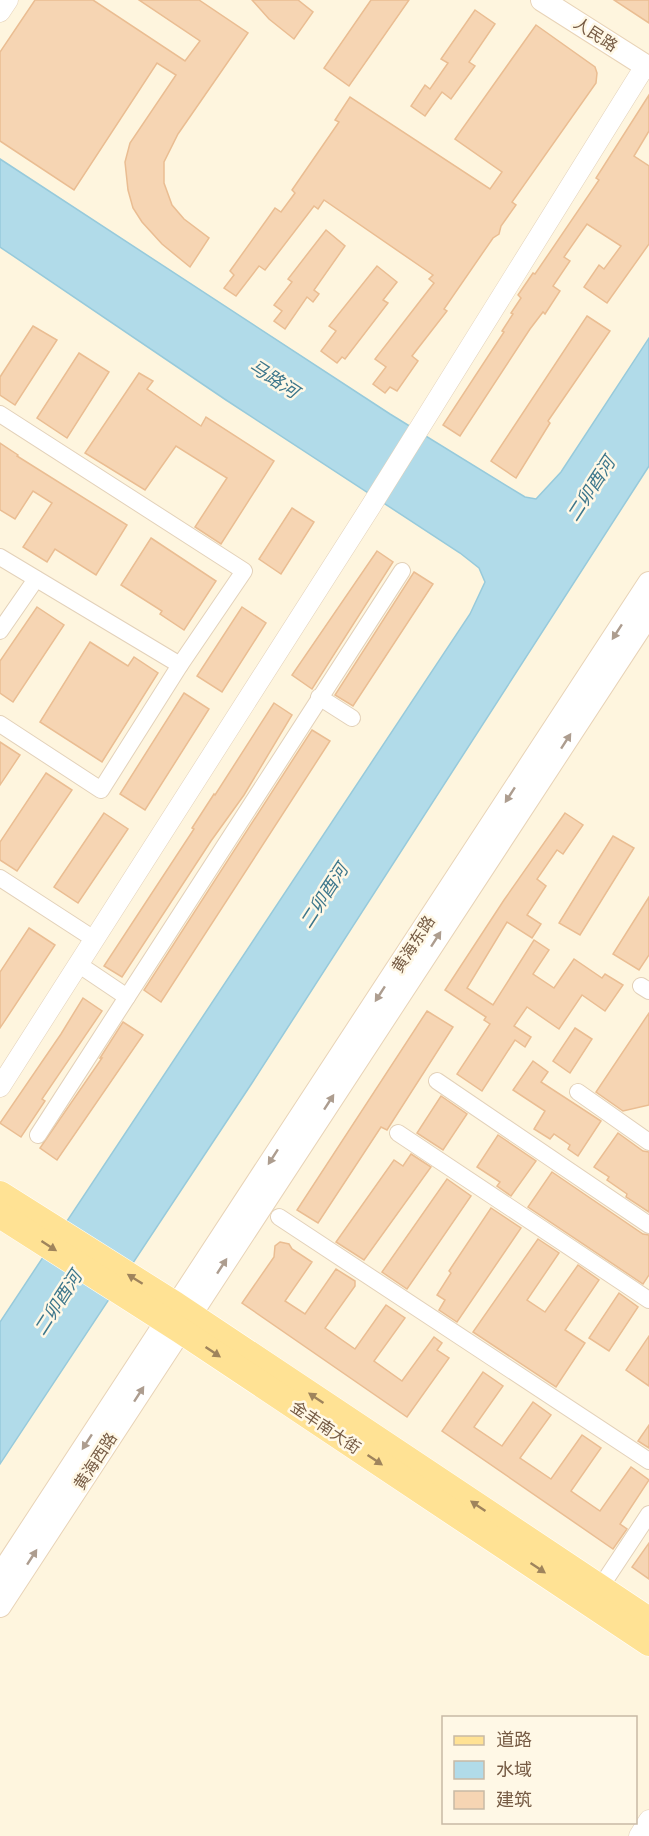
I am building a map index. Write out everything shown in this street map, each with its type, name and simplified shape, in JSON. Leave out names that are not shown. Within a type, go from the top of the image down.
[{"type":"main road","name":"人民路","points":[[542,0],[648,64]]},
{"type":"main road","name":"人民路","points":[[562,0],[648,64]]},
{"type":"main road","name":"黄海东路","points":[[178,1318],[649,583]]},
{"type":"main road","name":"黄海东路","points":[[178,1318],[649,614]]},
{"type":"main road","name":"金丰南大街","points":[[0,1194],[649,1643]]},
{"type":"main road","name":"金丰南大街","points":[[0,1215],[178,1318],[649,1620]]},
{"type":"main road","name":"黄海西路","points":[[0,1576],[178,1318]]},
{"type":"main road","name":"黄海西路","points":[[0,1606],[178,1318]]},
{"type":"street","points":[[0,12],[8,0]]},
{"type":"street","points":[[0,1086],[371,506],[648,64]]},
{"type":"street","points":[[0,414],[244,571],[180,665],[100,790],[0,724]]},
{"type":"street","points":[[0,557],[180,665]]},
{"type":"street","points":[[38,1135],[402,571]]},
{"type":"street","points":[[0,631],[36,579]]},
{"type":"street","points":[[319,697],[352,718]]},
{"type":"street","points":[[0,878],[94,939]]},
{"type":"street","points":[[78,964],[127,997]]},
{"type":"street","points":[[437,1081],[649,1225]]},
{"type":"street","points":[[578,1092],[649,1142]]},
{"type":"street","points":[[398,1133],[649,1300]]},
{"type":"street","points":[[279,1217],[649,1461]]},
{"type":"street","points":[[600,1587],[649,1514]]},
{"type":"street","points":[[639,1836],[649,1820]]},
{"type":"water","points":[[0,159],[390,414],[525,497],[536,499],[561,472],[649,338],[649,466],[252,1083],[0,1464],[0,1322],[470,614],[485,582],[479,568],[460,553],[226,400],[0,247]]},
{"type":"building","points":[[35,0],[93,0],[185,61],[200,41],[139,0],[199,0],[248,33],[178,134],[164,162],[164,183],[172,205],[184,219],[209,238],[190,267],[162,244],[133,208],[128,190],[125,162],[130,143],[176,75],[157,63],[74,190],[0,141],[0,52]]},
{"type":"building","points":[[252,0],[298,0],[313,12],[294,39],[269,19]]},
{"type":"building","points":[[371,0],[409,0],[349,86],[324,68]]},
{"type":"building","points":[[614,0],[649,0],[649,23]]},
{"type":"building","points":[[475,10],[495,24],[469,62],[475,66],[451,99],[442,92],[425,116],[411,106],[425,85],[430,89],[448,63],[441,59]]},
{"type":"building","points":[[536,25],[595,67],[596,83],[512,202],[516,205],[501,226],[499,234],[493,238],[444,309],[447,311],[412,356],[418,361],[397,391],[390,387],[385,393],[373,384],[386,367],[375,359],[434,283],[429,279],[433,275],[324,200],[318,209],[314,206],[265,270],[259,266],[236,296],[224,288],[234,275],[230,271],[275,208],[281,212],[295,193],[292,190],[339,122],[335,120],[350,97],[490,189],[502,172],[455,139]]},
{"type":"building","points":[[649,95],[649,131],[634,156],[649,166],[649,244],[607,303],[584,287],[599,265],[604,269],[621,246],[587,224],[564,257],[570,261],[553,286],[560,291],[545,314],[543,312],[530,329],[460,436],[443,425],[504,332],[502,331],[521,298],[518,295],[533,273],[535,274],[599,180],[596,178]]},
{"type":"building","points":[[326,230],[345,246],[314,290],[319,294],[313,302],[307,297],[285,329],[274,321],[282,311],[274,305],[292,282],[288,279]]},
{"type":"building","points":[[377,266],[397,282],[383,300],[388,303],[345,359],[342,357],[337,363],[321,351],[336,331],[329,326]]},
{"type":"building","points":[[587,316],[610,331],[548,421],[550,423],[516,478],[491,461]]},
{"type":"building","points":[[33,326],[57,340],[15,405],[0,395],[0,377]]},
{"type":"building","points":[[79,353],[109,372],[67,438],[37,418]]},
{"type":"building","points":[[139,373],[153,381],[147,389],[201,426],[206,417],[274,461],[221,544],[195,527],[227,478],[176,446],[145,490],[85,453]]},
{"type":"building","points":[[0,443],[127,525],[96,575],[55,549],[47,562],[23,547],[52,503],[33,491],[15,519],[0,510]]},
{"type":"building","points":[[292,508],[314,522],[281,574],[259,559]]},
{"type":"building","points":[[151,538],[216,581],[184,630],[160,614],[162,611],[121,585]]},
{"type":"building","points":[[377,551],[393,562],[312,689],[292,675]]},
{"type":"building","points":[[414,572],[433,584],[353,706],[335,695]]},
{"type":"building","points":[[37,607],[64,625],[13,702],[0,693],[0,661]]},
{"type":"building","points":[[242,607],[266,623],[222,692],[197,676]]},
{"type":"building","points":[[90,642],[128,666],[134,657],[158,673],[102,762],[40,722]]},
{"type":"building","points":[[184,693],[209,709],[145,810],[120,794]]},
{"type":"building","points":[[274,703],[292,715],[244,795],[122,977],[104,966]]},
{"type":"building","points":[[312,730],[330,741],[161,1002],[144,990]]},
{"type":"building","points":[[0,742],[20,755],[0,785]]},
{"type":"building","points":[[46,773],[72,790],[17,871],[0,860],[0,842]]},
{"type":"building","points":[[104,813],[128,829],[78,903],[54,887]]},
{"type":"building","points":[[565,813],[583,825],[563,854],[557,850],[537,879],[546,886],[527,915],[541,924],[532,938],[507,922],[467,988],[493,1005],[534,940],[549,950],[533,974],[554,988],[574,959],[602,978],[605,974],[623,985],[605,1011],[582,995],[559,1029],[527,1007],[514,1026],[531,1037],[525,1047],[515,1040],[482,1091],[457,1074],[490,1024],[484,1020],[486,1017],[445,990]]},
{"type":"building","points":[[613,836],[634,848],[580,935],[559,923]]},
{"type":"building","points":[[649,897],[649,955],[639,970],[613,954]]},
{"type":"building","points":[[29,928],[55,945],[0,1028],[0,972]]},
{"type":"building","points":[[83,998],[102,1011],[42,1099],[45,1101],[21,1137],[0,1123]]},
{"type":"building","points":[[427,1011],[453,1027],[387,1130],[381,1127],[318,1223],[297,1210]]},
{"type":"building","points":[[649,1013],[649,1105],[623,1111],[596,1092]]},
{"type":"building","points":[[123,1022],[143,1035],[57,1160],[40,1148],[102,1058],[100,1058]]},
{"type":"building","points":[[575,1028],[592,1039],[570,1073],[553,1061]]},
{"type":"building","points":[[533,1061],[548,1072],[541,1082],[601,1121],[578,1156],[568,1149],[570,1145],[554,1134],[550,1139],[534,1129],[545,1111],[513,1090]]},
{"type":"building","points":[[441,1096],[467,1114],[443,1150],[417,1133]]},
{"type":"building","points":[[618,1133],[643,1151],[649,1152],[649,1212],[626,1197],[627,1194],[607,1180],[609,1177],[594,1167]]},
{"type":"building","points":[[498,1135],[536,1161],[511,1196],[497,1186],[500,1182],[477,1167]]},
{"type":"building","points":[[411,1154],[431,1167],[364,1260],[336,1242],[394,1160],[403,1166]]},
{"type":"building","points":[[552,1172],[643,1234],[649,1235],[649,1275],[643,1284],[528,1207]]},
{"type":"building","points":[[447,1179],[471,1196],[407,1289],[382,1272]]},
{"type":"building","points":[[491,1208],[521,1228],[457,1322],[439,1310],[445,1300],[437,1295],[451,1273],[449,1271]]},
{"type":"building","points":[[538,1239],[559,1253],[527,1300],[545,1312],[578,1265],[599,1280],[565,1330],[585,1343],[556,1387],[473,1332]]},
{"type":"building","points":[[280,1242],[289,1244],[292,1249],[312,1262],[285,1301],[305,1314],[336,1269],[355,1281],[355,1286],[325,1328],[355,1349],[386,1305],[405,1318],[374,1361],[402,1381],[434,1337],[442,1343],[437,1350],[449,1358],[407,1417],[242,1303],[274,1257],[275,1246]]},
{"type":"building","points":[[619,1293],[638,1307],[609,1351],[589,1338]]},
{"type":"building","points":[[649,1336],[649,1386],[626,1370]]},
{"type":"building","points":[[483,1372],[503,1386],[474,1427],[502,1446],[533,1402],[551,1415],[520,1458],[551,1479],[582,1435],[601,1448],[571,1491],[600,1511],[631,1467],[649,1480],[620,1524],[627,1529],[613,1549],[442,1431]]},
{"type":"building","points":[[649,1425],[649,1448],[638,1441]]},
{"type":"building","points":[[649,1543],[649,1579],[632,1567]]},
{"type":"water label","name":"马路河","points":[[274,379]]},
{"type":"water label","name":"二卯酉河","points":[[591,489]]},
{"type":"water label","name":"二卯酉河","points":[[324,896]]},
{"type":"water label","name":"二卯酉河","points":[[58,1303]]}]
